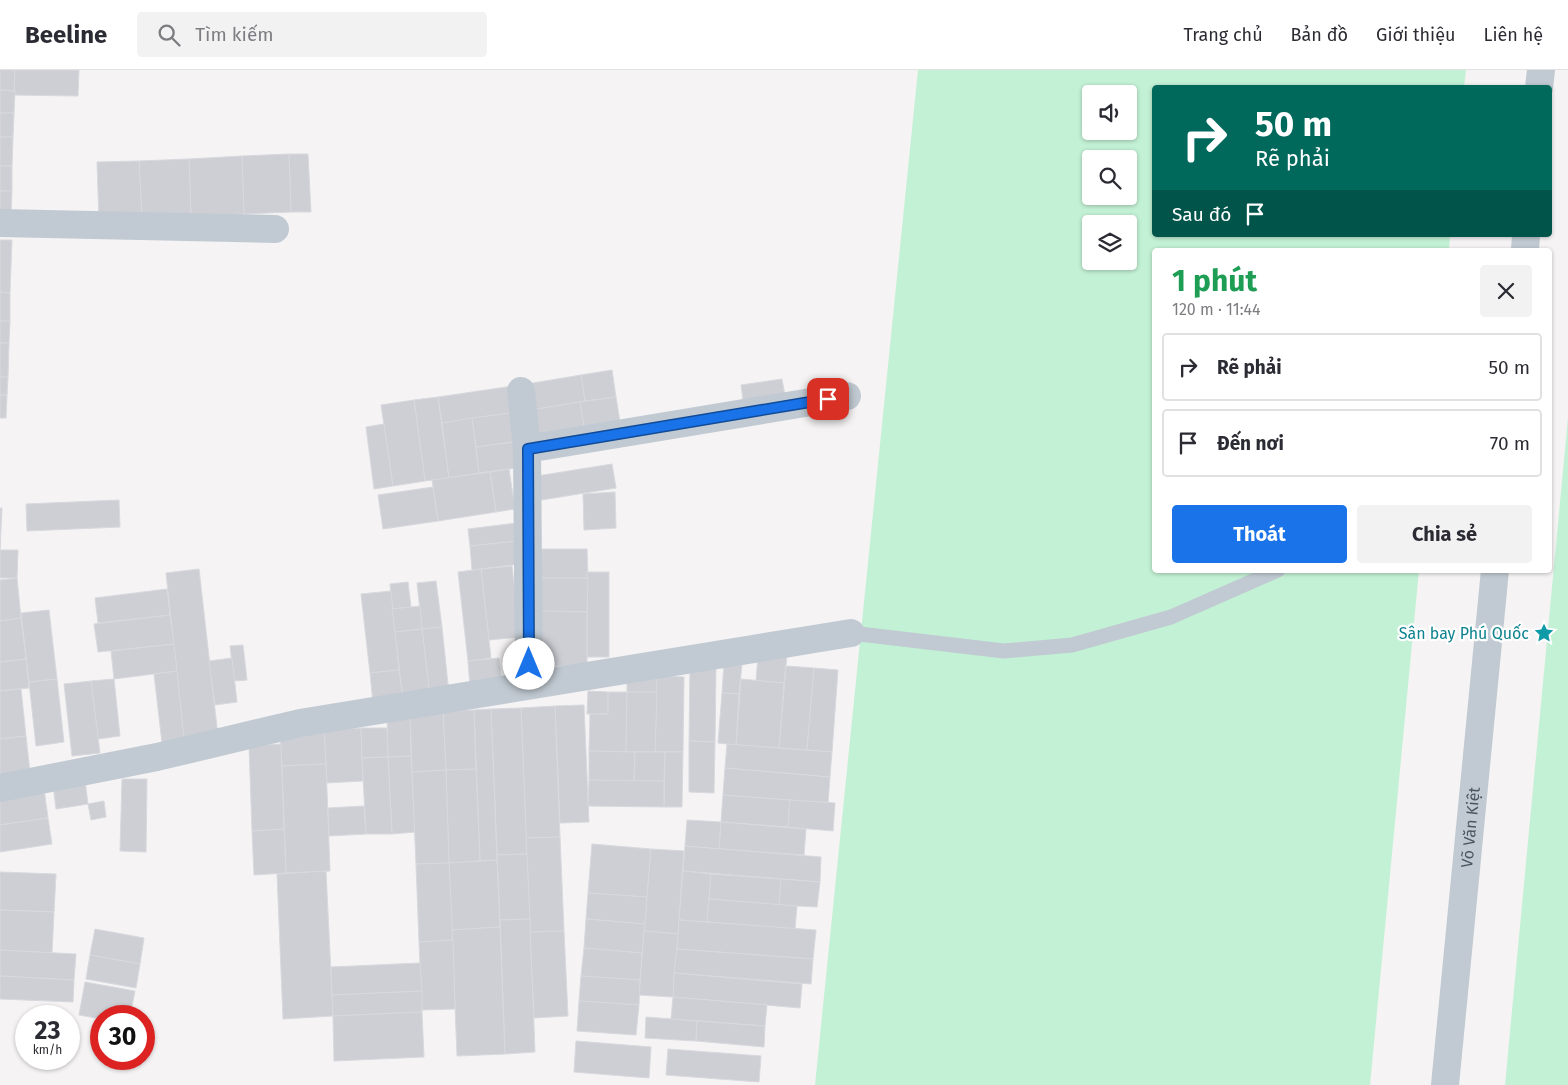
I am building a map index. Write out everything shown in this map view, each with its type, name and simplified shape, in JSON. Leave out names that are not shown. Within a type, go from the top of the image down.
[{"type":"street","points":[[1539,85],[1541,70]]},
{"type":"street","points":[[0,223],[275,229]]},
{"type":"street","points":[[521,391],[528,449],[530,684]]},
{"type":"street","points":[[528,449],[847,396]]},
{"type":"street","name":"Võ Văn Kiệt","points":[[1444,1085],[1495,573]]},
{"type":"street","points":[[0,788],[157,757],[300,723],[851,633]]},
{"type":"lane","points":[[851,633],[1004,651],[1072,645],[1171,617],[1268,573]]},
{"type":"green space","points":[[918,70],[1466,70],[1464,85],[1152,85],[1152,237],[1450,237],[1449,248],[1152,248],[1152,573],[1419,573],[1370,1085],[815,1085]]},
{"type":"green space","points":[[1568,418],[1568,1085],[1505,1085]]},
{"type":"building","points":[[0,70],[15,70],[15,91],[0,90]]},
{"type":"building","points":[[15,70],[79,70],[78,96],[14,95]]},
{"type":"building","points":[[0,90],[15,91],[14,113],[0,113]]},
{"type":"building","points":[[0,113],[14,113],[13,137],[0,137]]},
{"type":"building","points":[[0,137],[13,137],[12,166],[0,166]]},
{"type":"building","points":[[289,154],[308,154],[311,212],[291,212]]},
{"type":"building","points":[[289,154],[291,212],[244,214],[242,156]]},
{"type":"building","points":[[242,156],[244,214],[191,216],[189,159]]},
{"type":"building","points":[[189,159],[191,216],[142,218],[139,161]]},
{"type":"building","points":[[139,161],[142,218],[99,220],[97,162]]},
{"type":"building","points":[[0,166],[12,166],[12,191],[0,191]]},
{"type":"building","points":[[0,191],[12,191],[11,215],[0,215]]},
{"type":"building","points":[[0,240],[12,240],[10,293],[0,292]]},
{"type":"building","points":[[0,292],[10,293],[10,321],[0,321]]},
{"type":"building","points":[[0,321],[10,321],[9,343],[0,343]]},
{"type":"building","points":[[0,343],[9,343],[8,377],[0,377]]},
{"type":"building","points":[[612,370],[616,397],[585,401],[581,375]]},
{"type":"building","points":[[581,375],[585,401],[531,410],[527,384]]},
{"type":"building","points":[[0,377],[8,377],[7,395],[0,395]]},
{"type":"building","points":[[782,379],[786,401],[744,408],[741,385]]},
{"type":"building","points":[[513,386],[517,412],[442,423],[438,397]]},
{"type":"building","points":[[0,395],[7,395],[6,418],[0,418]]},
{"type":"building","points":[[438,397],[449,478],[425,481],[414,400]]},
{"type":"building","points":[[616,397],[620,422],[584,427],[580,402]]},
{"type":"building","points":[[414,400],[425,481],[393,486],[381,405]]},
{"type":"building","points":[[580,402],[584,427],[534,435],[531,410]]},
{"type":"building","points":[[517,412],[521,441],[476,447],[472,418]]},
{"type":"building","points":[[472,418],[479,473],[449,478],[442,423]]},
{"type":"building","points":[[384,424],[393,486],[374,489],[366,427]]},
{"type":"building","points":[[521,441],[524,467],[479,473],[476,447]]},
{"type":"building","points":[[612,464],[616,488],[535,501],[531,477]]},
{"type":"building","points":[[509,469],[515,509],[496,512],[490,472]]},
{"type":"building","points":[[490,472],[496,512],[438,521],[432,480]]},
{"type":"building","points":[[433,487],[438,521],[383,529],[378,495]]},
{"type":"building","points":[[615,492],[616,528],[584,530],[583,494]]},
{"type":"building","points":[[119,500],[120,527],[27,531],[26,504]]},
{"type":"building","points":[[0,508],[2,508],[0,550]]},
{"type":"building","points":[[516,523],[518,541],[470,546],[468,529]]},
{"type":"building","points":[[518,541],[521,564],[472,570],[470,546]]},
{"type":"building","points":[[539,549],[587,549],[588,578],[539,578]]},
{"type":"building","points":[[0,550],[18,550],[17,578],[0,578]]},
{"type":"building","points":[[512,566],[520,637],[489,640],[481,569]]},
{"type":"building","points":[[199,569],[218,736],[184,740],[166,573]]},
{"type":"building","points":[[481,569],[491,658],[468,661],[458,572]]},
{"type":"building","points":[[587,572],[609,572],[609,657],[587,657]]},
{"type":"building","points":[[17,578],[21,618],[0,621],[0,580]]},
{"type":"building","points":[[539,578],[588,578],[587,612],[538,611]]},
{"type":"building","points":[[436,581],[442,627],[422,629],[417,583]]},
{"type":"building","points":[[408,582],[411,607],[392,609],[390,584]]},
{"type":"building","points":[[167,589],[170,615],[98,623],[95,598]]},
{"type":"building","points":[[391,591],[399,670],[370,673],[361,594]]},
{"type":"building","points":[[420,606],[422,629],[395,632],[392,609]]},
{"type":"building","points":[[49,610],[57,679],[29,682],[21,613]]},
{"type":"building","points":[[538,611],[587,612],[587,666],[538,666]]},
{"type":"building","points":[[170,615],[174,644],[98,652],[94,624]]},
{"type":"building","points":[[21,618],[26,659],[0,662],[0,621]]},
{"type":"building","points":[[442,627],[449,694],[430,696],[422,629]]},
{"type":"building","points":[[422,629],[430,696],[403,700],[395,632]]},
{"type":"building","points":[[174,644],[177,671],[114,679],[111,651]]},
{"type":"building","points":[[243,645],[247,680],[234,681],[230,646]]},
{"type":"building","points":[[758,655],[787,656],[784,683],[756,681]]},
{"type":"building","points":[[232,658],[237,702],[215,705],[209,661]]},
{"type":"building","points":[[499,658],[502,683],[470,687],[468,661]]},
{"type":"building","points":[[26,659],[29,688],[0,691],[0,662]]},
{"type":"building","points":[[724,663],[742,664],[739,694],[722,693]]},
{"type":"building","points":[[690,665],[716,666],[715,742],[689,741]]},
{"type":"building","points":[[786,666],[814,668],[807,750],[779,748]]},
{"type":"building","points":[[814,668],[838,670],[832,752],[807,750]]},
{"type":"building","points":[[399,670],[403,700],[373,703],[370,673]]},
{"type":"building","points":[[177,671],[184,740],[162,743],[154,674]]},
{"type":"building","points":[[627,676],[657,676],[657,692],[627,692]]},
{"type":"building","points":[[657,676],[684,677],[683,752],[655,752]]},
{"type":"building","points":[[57,679],[64,742],[36,746],[29,682]]},
{"type":"building","points":[[114,679],[120,736],[98,739],[91,681]]},
{"type":"building","points":[[741,679],[784,683],[779,748],[736,745]]},
{"type":"building","points":[[91,681],[100,753],[72,756],[64,684]]},
{"type":"building","points":[[21,689],[26,736],[0,739],[0,691]]},
{"type":"building","points":[[588,691],[608,692],[608,714],[587,714]]},
{"type":"building","points":[[608,692],[627,692],[626,752],[589,751],[590,714],[608,714]]},
{"type":"building","points":[[627,692],[657,692],[655,752],[626,752]]},
{"type":"building","points":[[722,693],[739,694],[736,745],[718,743]]},
{"type":"building","points":[[584,705],[589,822],[560,823],[555,706]]},
{"type":"building","points":[[555,706],[560,837],[526,838],[521,708]]},
{"type":"building","points":[[521,708],[527,854],[497,855],[491,709]]},
{"type":"building","points":[[491,709],[497,860],[480,861],[474,710]]},
{"type":"building","points":[[474,710],[476,769],[446,770],[443,712]]},
{"type":"building","points":[[443,712],[446,770],[412,772],[410,713]]},
{"type":"building","points":[[410,713],[411,756],[388,757],[387,714]]},
{"type":"building","points":[[361,728],[363,781],[327,783],[324,730]]},
{"type":"building","points":[[361,728],[387,728],[388,757],[362,758]]},
{"type":"building","points":[[324,730],[326,764],[282,766],[280,733]]},
{"type":"building","points":[[26,736],[30,772],[0,776],[0,739]]},
{"type":"building","points":[[689,741],[715,742],[714,793],[689,792]]},
{"type":"building","points":[[281,744],[284,829],[252,831],[249,746]]},
{"type":"building","points":[[727,744],[832,752],[830,777],[725,768]]},
{"type":"building","points":[[589,751],[635,752],[634,781],[589,780]]},
{"type":"building","points":[[635,752],[665,752],[664,781],[634,781]]},
{"type":"building","points":[[665,752],[683,752],[682,807],[664,807]]},
{"type":"building","points":[[411,756],[415,832],[392,834],[388,757]]},
{"type":"building","points":[[388,757],[392,834],[366,834],[362,758]]},
{"type":"building","points":[[326,764],[330,871],[286,873],[282,766]]},
{"type":"building","points":[[725,768],[830,777],[828,803],[723,795]]},
{"type":"building","points":[[476,769],[480,861],[449,863],[446,770]]},
{"type":"building","points":[[446,770],[449,863],[416,864],[412,772]]},
{"type":"building","points":[[122,779],[147,779],[146,852],[120,851]]},
{"type":"building","points":[[85,780],[88,804],[56,809],[53,785]]},
{"type":"building","points":[[589,780],[664,781],[664,807],[588,806]]},
{"type":"building","points":[[44,789],[48,818],[0,825],[0,796]]},
{"type":"building","points":[[723,795],[790,800],[788,827],[721,822]]},
{"type":"building","points":[[790,800],[835,803],[833,831],[788,827]]},
{"type":"building","points":[[104,801],[106,817],[91,820],[88,804]]},
{"type":"building","points":[[364,806],[366,834],[329,836],[328,808]]},
{"type":"building","points":[[48,818],[52,844],[0,852],[0,825]]},
{"type":"building","points":[[687,820],[721,822],[719,849],[685,846]]},
{"type":"building","points":[[721,822],[806,829],[804,855],[719,849]]},
{"type":"building","points":[[284,829],[286,873],[254,875],[252,831]]},
{"type":"building","points":[[560,837],[564,931],[530,932],[526,838]]},
{"type":"building","points":[[592,844],[651,849],[647,897],[588,893]]},
{"type":"building","points":[[685,846],[821,857],[820,882],[683,871]]},
{"type":"building","points":[[651,849],[684,851],[678,934],[644,931]]},
{"type":"building","points":[[527,854],[530,919],[500,920],[497,855]]},
{"type":"building","points":[[497,860],[500,927],[452,930],[449,863]]},
{"type":"building","points":[[449,863],[453,940],[419,942],[416,864]]},
{"type":"building","points":[[326,871],[333,1016],[283,1019],[277,874]]},
{"type":"building","points":[[683,871],[711,874],[707,922],[679,920]]},
{"type":"building","points":[[0,872],[56,874],[54,912],[0,910]]},
{"type":"building","points":[[711,874],[781,879],[779,905],[709,899]]},
{"type":"building","points":[[781,879],[820,882],[817,907],[779,905]]},
{"type":"building","points":[[588,893],[647,897],[645,924],[586,919]]},
{"type":"building","points":[[709,899],[797,906],[795,929],[707,922]]},
{"type":"building","points":[[0,910],[54,912],[52,953],[0,950]]},
{"type":"building","points":[[530,919],[535,1052],[505,1054],[500,920]]},
{"type":"building","points":[[586,919],[645,924],[642,953],[584,948]]},
{"type":"building","points":[[679,920],[816,930],[813,959],[677,949]]},
{"type":"building","points":[[500,927],[505,1054],[457,1056],[452,930]]},
{"type":"building","points":[[95,929],[144,938],[140,964],[90,955]]},
{"type":"building","points":[[564,931],[568,1016],[534,1018],[530,932]]},
{"type":"building","points":[[644,931],[678,934],[673,997],[639,995]]},
{"type":"building","points":[[453,940],[455,1009],[422,1010],[419,942]]},
{"type":"building","points":[[584,948],[642,953],[640,980],[581,976]]},
{"type":"building","points":[[677,949],[813,959],[811,984],[674,973]]},
{"type":"building","points":[[0,950],[76,954],[74,980],[0,976]]},
{"type":"building","points":[[90,955],[140,964],[136,988],[86,979]]},
{"type":"building","points":[[420,963],[422,991],[332,995],[331,967]]},
{"type":"building","points":[[674,973],[802,984],[800,1008],[673,997]]},
{"type":"building","points":[[0,976],[74,980],[73,1002],[0,999]]},
{"type":"building","points":[[581,976],[640,980],[639,1005],[579,1001]]},
{"type":"building","points":[[85,982],[135,991],[132,1005],[90,1005],[90,1017],[80,1015]]},
{"type":"building","points":[[422,991],[422,1012],[333,1016],[332,995]]},
{"type":"building","points":[[673,997],[767,1005],[765,1026],[671,1019]]},
{"type":"building","points":[[579,1001],[639,1005],[636,1035],[577,1031]]},
{"type":"building","points":[[422,1012],[424,1057],[334,1061],[333,1016]]},
{"type":"building","points":[[646,1017],[697,1021],[696,1041],[645,1038]]},
{"type":"building","points":[[697,1021],[765,1026],[764,1047],[696,1041]]},
{"type":"building","points":[[576,1041],[651,1047],[649,1078],[574,1072]]},
{"type":"building","points":[[668,1049],[761,1056],[759,1082],[666,1075]]},
{"type":"place","name":"Sân bay Phú Quốc","points":[[1544,633]]},
{"type":"route","points":[[529,664],[528,449],[828,399]]}]
